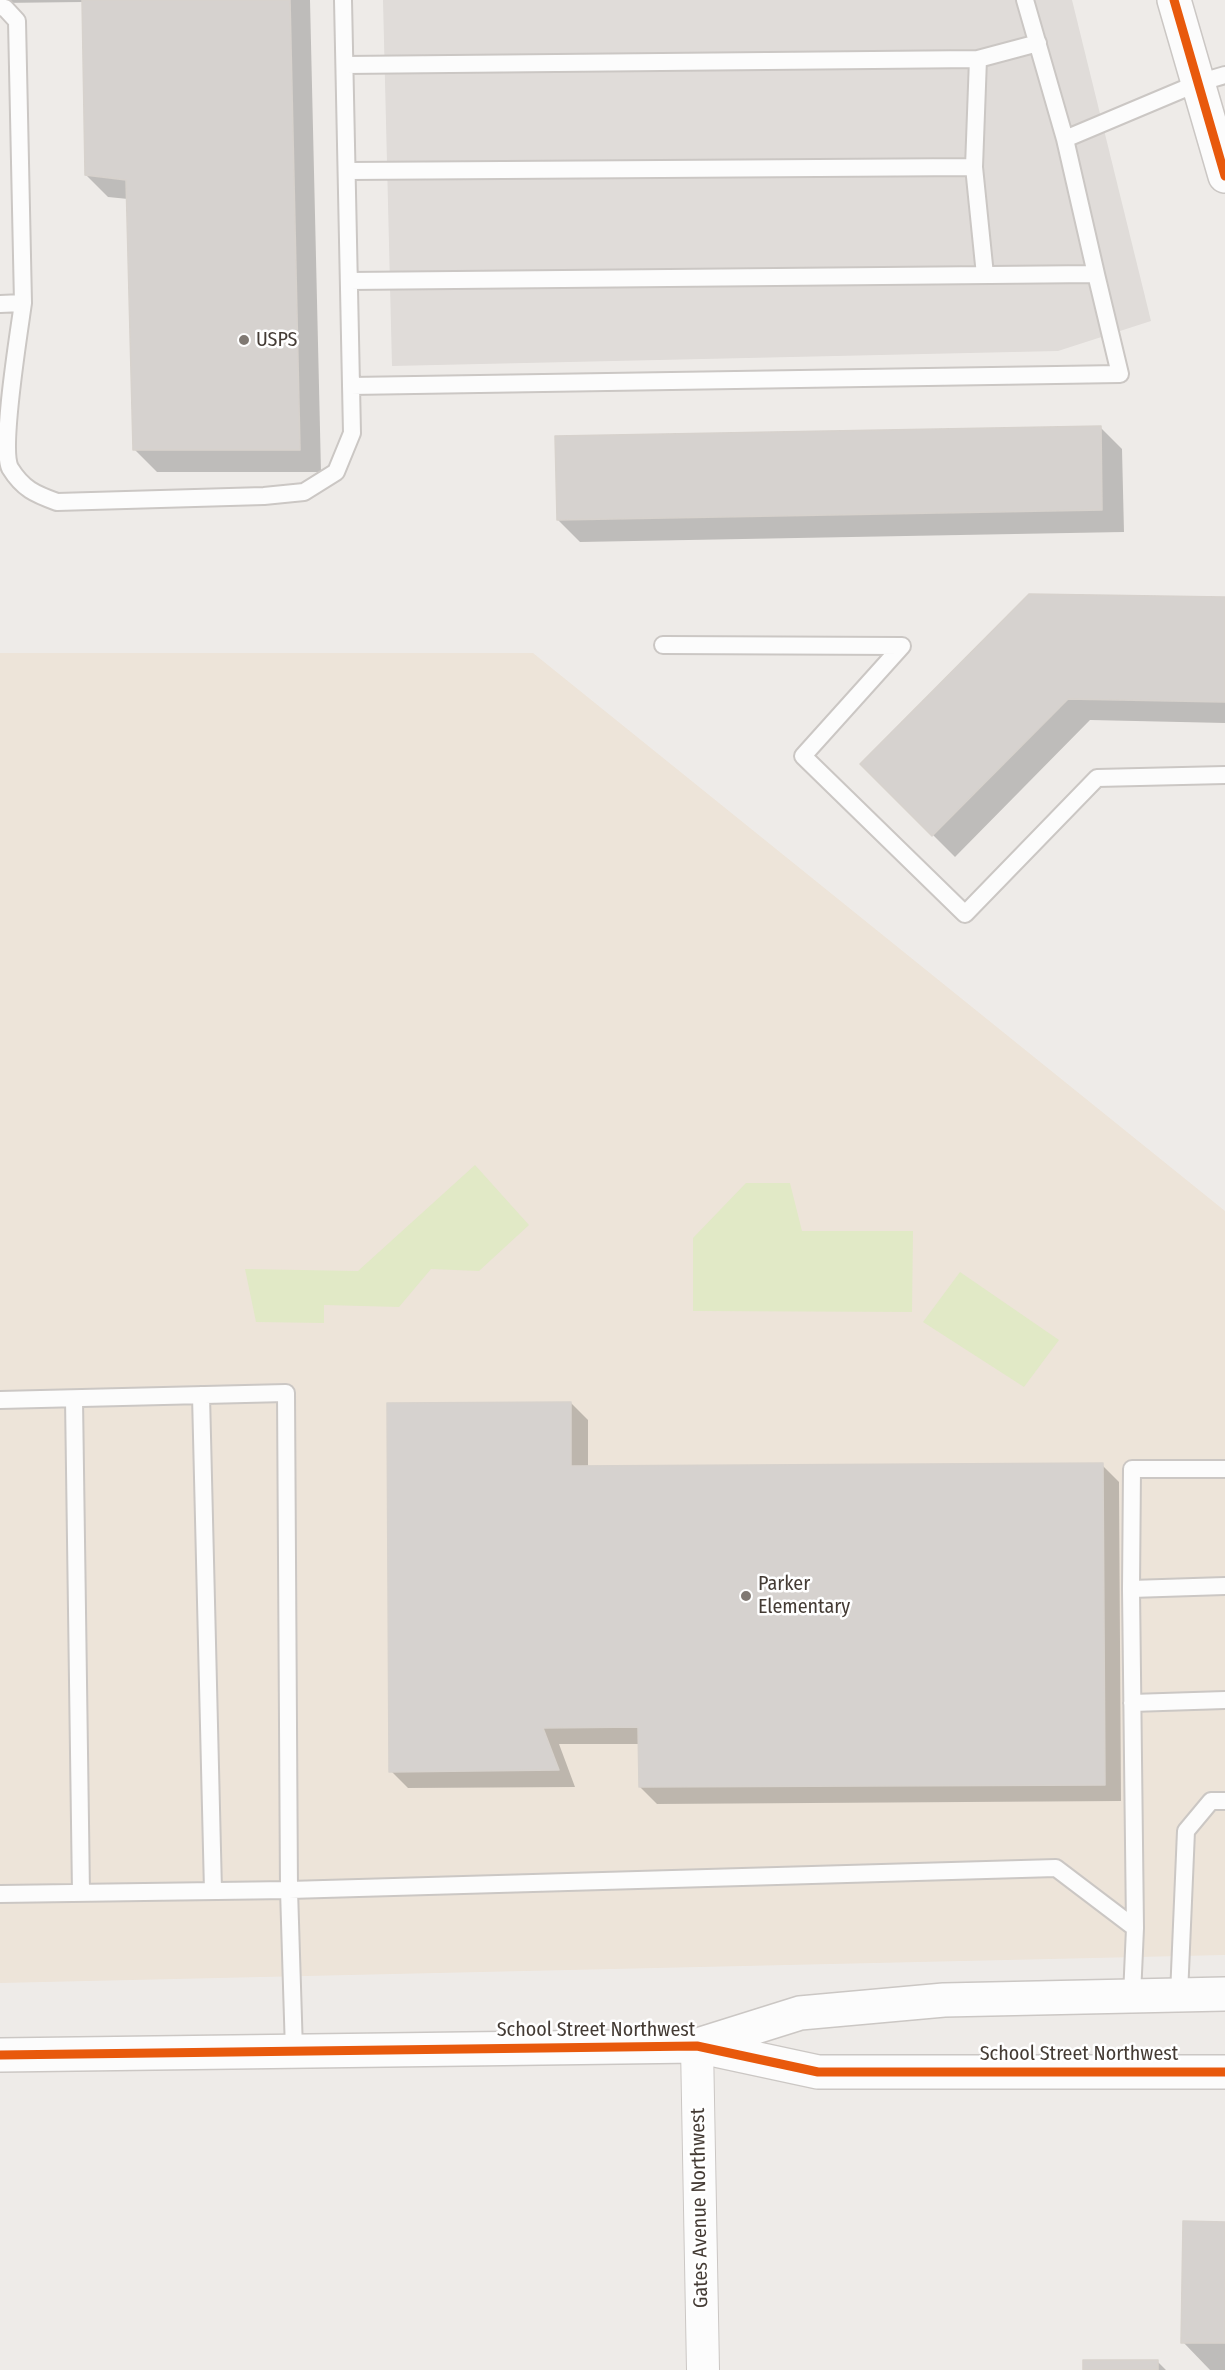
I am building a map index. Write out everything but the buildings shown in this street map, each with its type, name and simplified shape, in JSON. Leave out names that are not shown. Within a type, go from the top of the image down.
[{"type":"street","points":[[1174,0],[1212,79],[1225,176]]},
{"type":"street","name":"School Street Northwest","points":[[697,2046],[800,2013],[944,2000],[1225,1994]]},
{"type":"street","name":"School Street Northwest","points":[[0,2055],[697,2046],[818,2072],[1225,2072]]},
{"type":"street","name":"Gates Avenue Northwest","points":[[697,2046],[703,2370]]},
{"type":"lane","points":[[0,8],[5,8],[17,21],[23,303],[6,422],[9,466],[29,491],[57,502],[264,496],[304,492],[336,472],[351,432],[343,0]]},
{"type":"lane","points":[[351,386],[1120,374],[1065,139],[1025,0]]},
{"type":"lane","points":[[345,65],[978,59],[1038,43]]},
{"type":"lane","points":[[978,59],[974,167],[985,275]]},
{"type":"lane","points":[[1065,139],[1212,79]]},
{"type":"lane","points":[[347,171],[974,167]]},
{"type":"lane","points":[[349,281],[1096,274]]},
{"type":"lane","points":[[0,304],[23,303]]},
{"type":"lane","points":[[663,645],[902,646],[803,756],[965,914],[1098,778],[1225,775]]},
{"type":"lane","points":[[0,1400],[74,1400],[286,1393],[289,1890],[294,2051]]},
{"type":"lane","points":[[201,1395],[213,1891]]},
{"type":"lane","points":[[74,1400],[81,1893]]},
{"type":"lane","points":[[1131,1996],[1136,1928],[1131,1589],[1132,1469],[1225,1468]]},
{"type":"lane","points":[[1131,1589],[1225,1586]]},
{"type":"lane","points":[[1132,1703],[1225,1700]]},
{"type":"lane","points":[[1179,1995],[1186,1831],[1211,1801],[1225,1801]]},
{"type":"lane","points":[[0,1894],[289,1890],[1056,1868],[1136,1928]]},
{"type":"shaded area","points":[[383,0],[1072,0],[1151,321],[1058,351],[392,366]]},
{"type":"shaded area","points":[[0,653],[533,653],[1225,1211],[1225,1955],[0,1983]]},
{"type":"green space","points":[[475,1165],[529,1225],[479,1271],[431,1269],[399,1307],[324,1305],[324,1323],[256,1322],[245,1269],[358,1271]]},
{"type":"green space","points":[[746,1183],[790,1183],[802,1231],[913,1231],[912,1312],[693,1311],[693,1238]]},
{"type":"green space","points":[[960,1272],[1059,1340],[1024,1387],[923,1322]]},
{"type":"cycle path","points":[[1174,0],[1225,176]]},
{"type":"cycle path","points":[[0,2055],[697,2046],[818,2072],[1225,2072]]},
{"type":"place","name":"USPS","points":[[244,340]]},
{"type":"place","name":"Parker Elementary","points":[[746,1596]]}]
